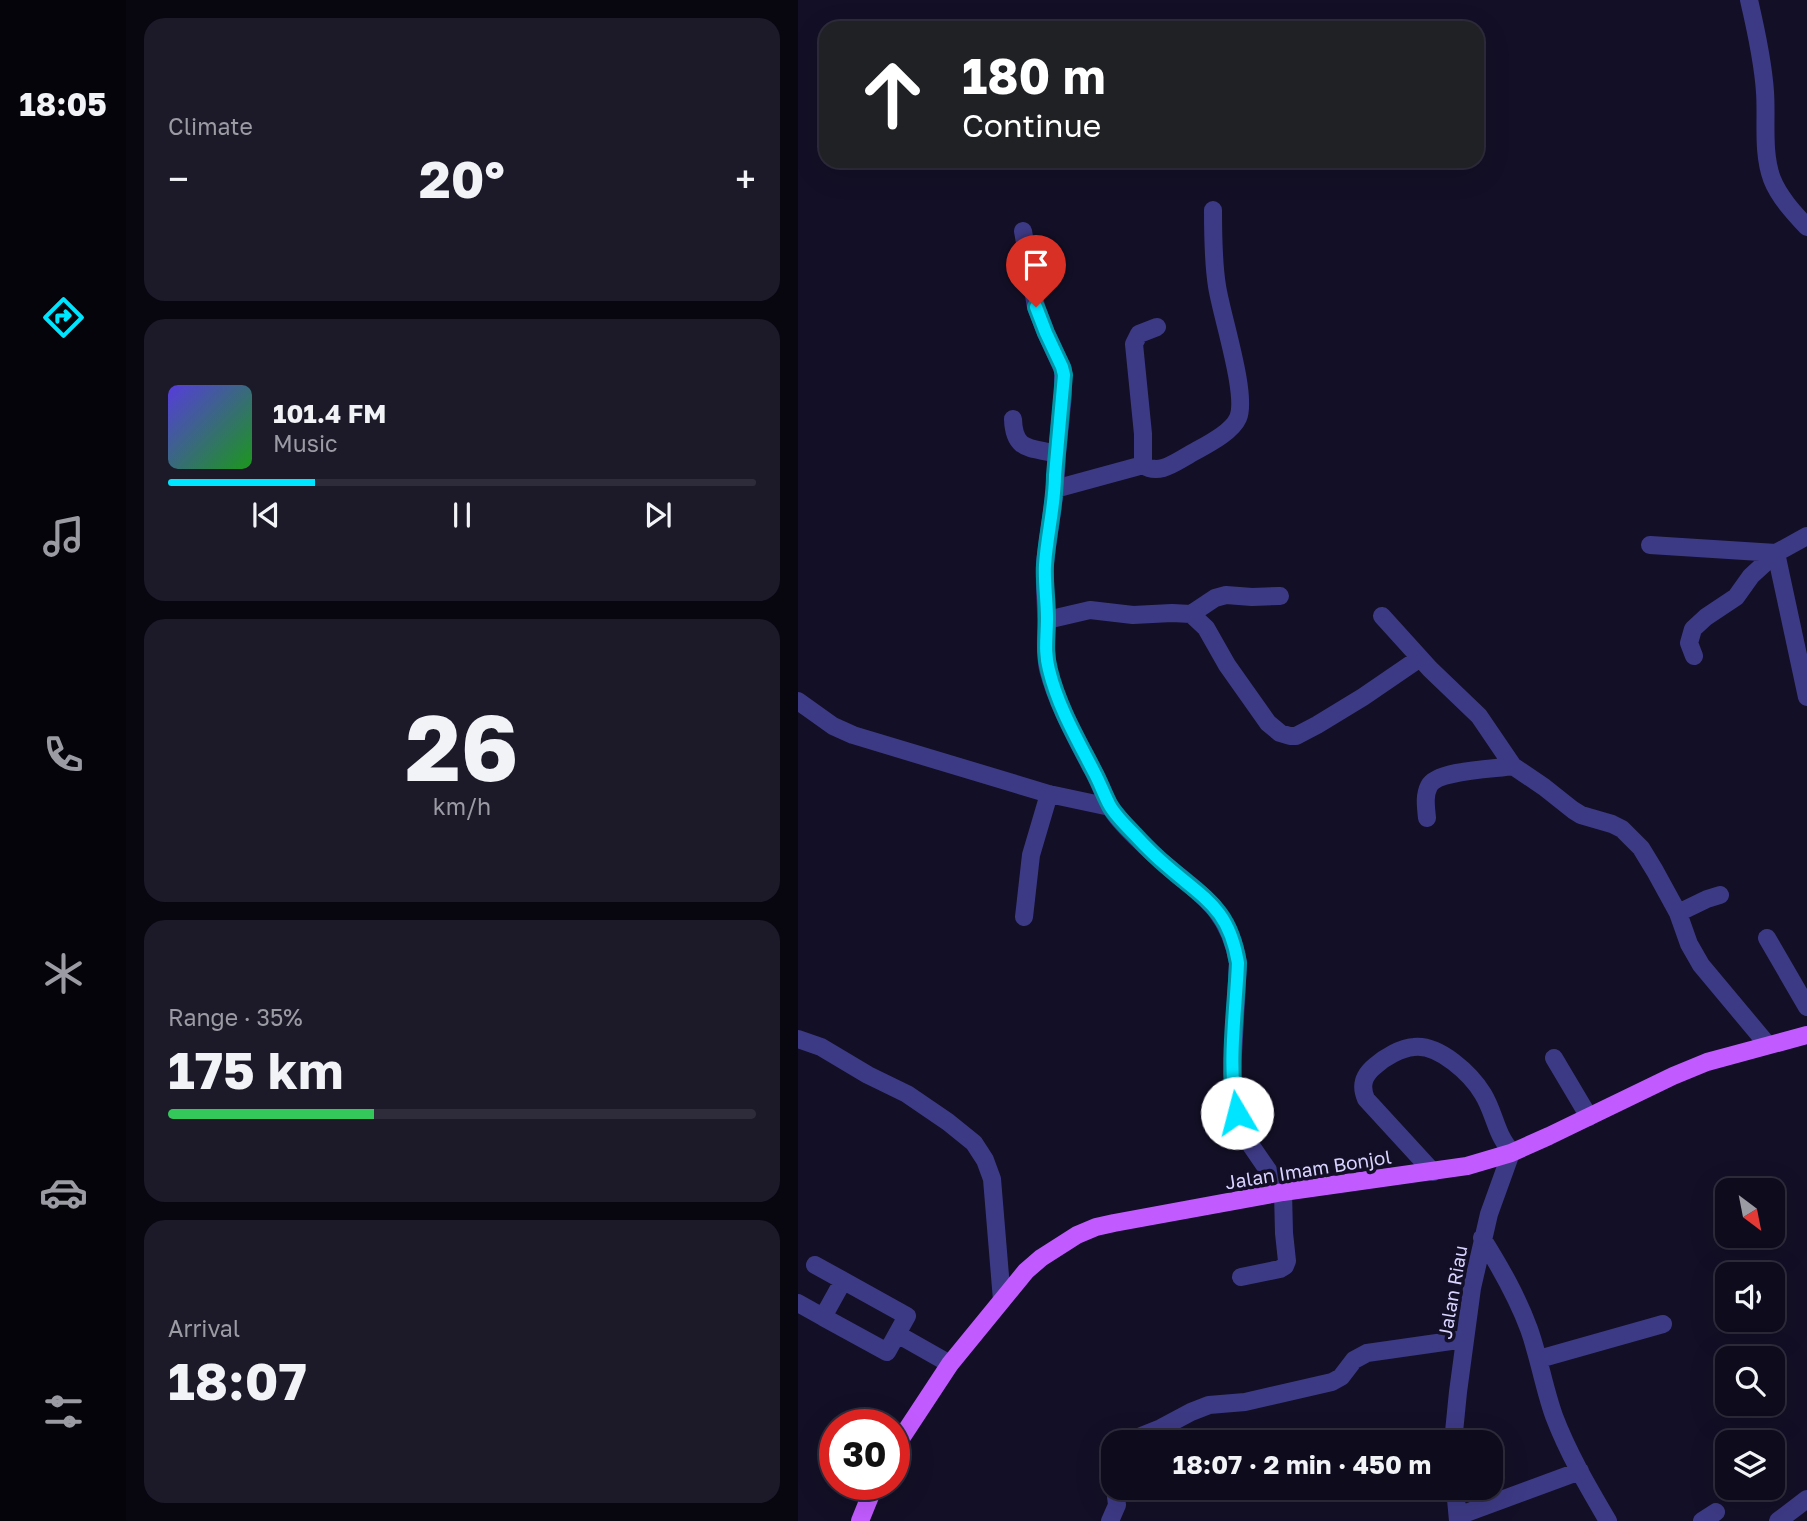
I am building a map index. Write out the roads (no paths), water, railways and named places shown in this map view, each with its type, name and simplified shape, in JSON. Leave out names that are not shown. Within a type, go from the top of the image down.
[{"type":"main road","name":"Jalan Imam Bonjol","points":[[910,1425],[950,1364],[1026,1271],[1061,1244],[1096,1227],[1283,1192],[1467,1166],[1511,1153],[1707,1062],[1807,1035]]},
{"type":"main road","points":[[860,1521],[869,1500]]},
{"type":"street","points":[[1749,0],[1765,89],[1767,162],[1780,195],[1807,227]]},
{"type":"street","points":[[1055,489],[1143,465],[1158,470],[1184,458],[1234,425],[1241,401],[1217,288],[1213,210]]},
{"type":"street","points":[[1023,231],[1036,307],[1063,370],[1055,489],[1045,565],[1045,644],[1048,669],[1072,732],[1096,774],[1110,807],[1168,867],[1208,899],[1230,932],[1238,963],[1232,1073],[1235,1103],[1252,1147],[1283,1192],[1287,1264],[1280,1269],[1241,1277]]},
{"type":"street","points":[[1143,465],[1143,434],[1133,344],[1142,332],[1157,327]]},
{"type":"street","points":[[1013,419],[1014,433],[1020,443],[1027,448],[1057,454]]},
{"type":"street","points":[[1694,656],[1689,643],[1693,629],[1736,597],[1751,576],[1776,553],[1807,536]]},
{"type":"street","points":[[1650,545],[1776,553]]},
{"type":"street","points":[[1776,553],[1807,697]]},
{"type":"street","points":[[1047,620],[1090,610],[1133,615],[1191,614],[1215,598],[1226,595],[1280,596]]},
{"type":"street","points":[[1191,614],[1206,628],[1268,723],[1280,733],[1290,736],[1296,736],[1328,718],[1420,658]]},
{"type":"street","points":[[1382,616],[1479,716],[1513,766],[1573,810],[1622,829],[1641,848],[1678,913],[1689,944],[1701,965],[1767,1044]]},
{"type":"street","points":[[798,701],[833,726],[853,735],[1049,794],[1110,807]]},
{"type":"street","points":[[1427,818],[1426,796],[1429,785],[1434,780],[1453,773],[1513,766]]},
{"type":"street","points":[[1024,917],[1031,855],[1049,794]]},
{"type":"street","points":[[1678,913],[1720,895]]},
{"type":"street","points":[[1767,938],[1807,1007]]},
{"type":"street","points":[[798,1039],[821,1047],[907,1094],[974,1143],[985,1160],[992,1179],[1002,1300]]},
{"type":"street","points":[[1433,1172],[1366,1099],[1363,1092],[1363,1082],[1377,1064],[1399,1051],[1415,1046],[1431,1049],[1458,1066],[1472,1079],[1489,1106],[1511,1153]]},
{"type":"street","points":[[1554,1058],[1589,1117]]},
{"type":"street","name":"Jalan Riau","points":[[1454,1430],[1472,1288],[1482,1238],[1511,1153]]},
{"type":"street","points":[[1482,1238],[1503,1271],[1518,1302],[1539,1359],[1554,1414],[1580,1471],[1608,1521]]},
{"type":"street","points":[[798,1303],[887,1352],[907,1316],[815,1265]]},
{"type":"street","points":[[823,1317],[843,1281]]},
{"type":"street","points":[[1539,1359],[1663,1324]]},
{"type":"street","points":[[897,1334],[950,1364]]},
{"type":"street","points":[[1156,1430],[1209,1405],[1245,1402],[1332,1381],[1341,1377],[1354,1360],[1367,1353],[1465,1339]]},
{"type":"street","points":[[1456,1500],[1458,1518],[1580,1471]]},
{"type":"street","points":[[1777,1521],[1807,1499]]},
{"type":"street","points":[[1110,1521],[1116,1500]]}]
